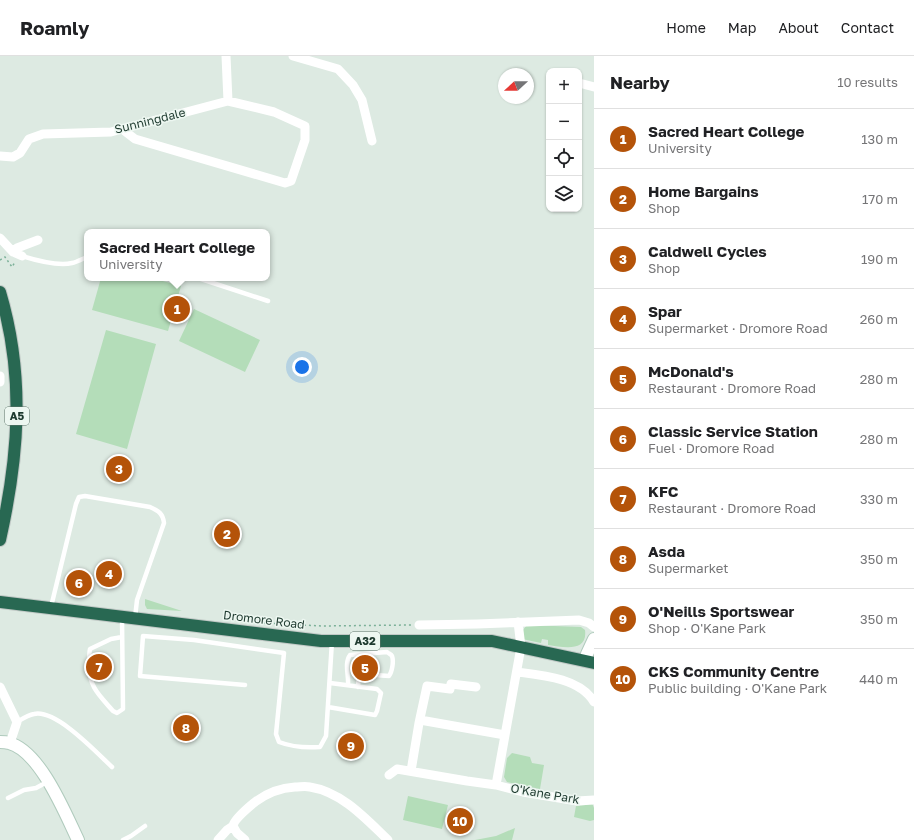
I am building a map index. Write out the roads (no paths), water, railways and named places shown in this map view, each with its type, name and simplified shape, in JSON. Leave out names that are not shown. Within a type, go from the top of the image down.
[{"type":"highway","name":"A5","points":[[0,292],[11,343],[16,390],[17,418],[12,481],[0,540]]},
{"type":"highway","name":"Dromore Road","points":[[2,602],[321,641],[492,641],[590,662]]},
{"type":"street","points":[[226,56],[228,101]]},
{"type":"street","points":[[293,56],[338,69],[353,85],[362,100],[372,141]]},
{"type":"street","points":[[582,84],[594,87]]},
{"type":"street","name":"Sunningdale","points":[[0,156],[13,157],[20,153],[29,139],[43,134],[110,132],[122,128],[228,101],[274,112],[305,126],[305,140],[291,181],[285,183],[135,139],[122,128]]},
{"type":"street","points":[[0,238],[17,254]]},
{"type":"street","points":[[17,254],[17,248],[38,240]]},
{"type":"street","points":[[0,376],[0,382]]},
{"type":"street","points":[[419,625],[579,620],[594,627]]},
{"type":"street","points":[[518,622],[521,646]]},
{"type":"street","points":[[590,662],[587,654],[594,639]]},
{"type":"street","name":"O'Kane Park","points":[[496,784],[521,646]]},
{"type":"street","points":[[516,672],[550,676],[575,685],[590,695],[594,702]]},
{"type":"street","points":[[411,771],[427,686],[450,689],[451,684],[476,687]]},
{"type":"street","points":[[0,687],[17,722],[5,742],[25,752],[34,760],[48,781],[78,840]]},
{"type":"street","points":[[420,720],[505,735]]},
{"type":"street","name":"O'Kane Park","points":[[389,775],[397,769],[467,781],[496,784],[523,792],[577,801],[594,800]]},
{"type":"street","points":[[218,840],[233,826],[235,820],[252,804],[266,794],[281,789],[309,787],[328,792],[337,797],[358,812],[388,840]]},
{"type":"street","points":[[233,826],[237,833],[245,840]]},
{"type":"lane","points":[[17,254],[51,262],[72,263],[84,258]]},
{"type":"lane","points":[[207,281],[268,301]]},
{"type":"lane","points":[[51,608],[76,504],[79,497],[85,496],[150,507],[158,510],[163,516],[164,523],[137,600],[135,618]]},
{"type":"lane","points":[[122,616],[123,709],[117,713],[113,711],[92,685],[89,672],[89,653],[90,649],[111,639],[122,637]]},
{"type":"lane","points":[[244,685],[140,676],[143,636],[194,640],[284,653],[276,734],[279,742],[306,748],[320,747],[326,736],[332,641]]},
{"type":"lane","points":[[348,685],[349,679],[347,663],[350,655],[387,652],[391,655],[393,658],[392,673],[390,676],[359,674],[358,687]]},
{"type":"lane","points":[[328,707],[374,715],[378,711],[380,693],[377,689],[330,684]]},
{"type":"lane","points":[[17,722],[34,714],[50,716],[72,730],[112,766]]},
{"type":"lane","points":[[8,798],[24,790],[36,788],[48,781]]},
{"type":"lane","points":[[123,840],[145,826]]},
{"type":"place","name":"Sacred Heart College","points":[[177,309]]},
{"type":"place","name":"Caldwell Cycles","points":[[119,469]]},
{"type":"place","name":"Home Bargains","points":[[227,534]]},
{"type":"place","name":"Spar","points":[[109,574]]},
{"type":"place","name":"Classic Service Station","points":[[79,583]]},
{"type":"place","name":"KFC","points":[[99,667]]},
{"type":"place","name":"McDonald's","points":[[365,668]]},
{"type":"place","name":"Asda","points":[[186,728]]},
{"type":"place","name":"O'Neills Sportswear","points":[[351,746]]},
{"type":"place","name":"CKS Community Centre","points":[[460,821]]}]
